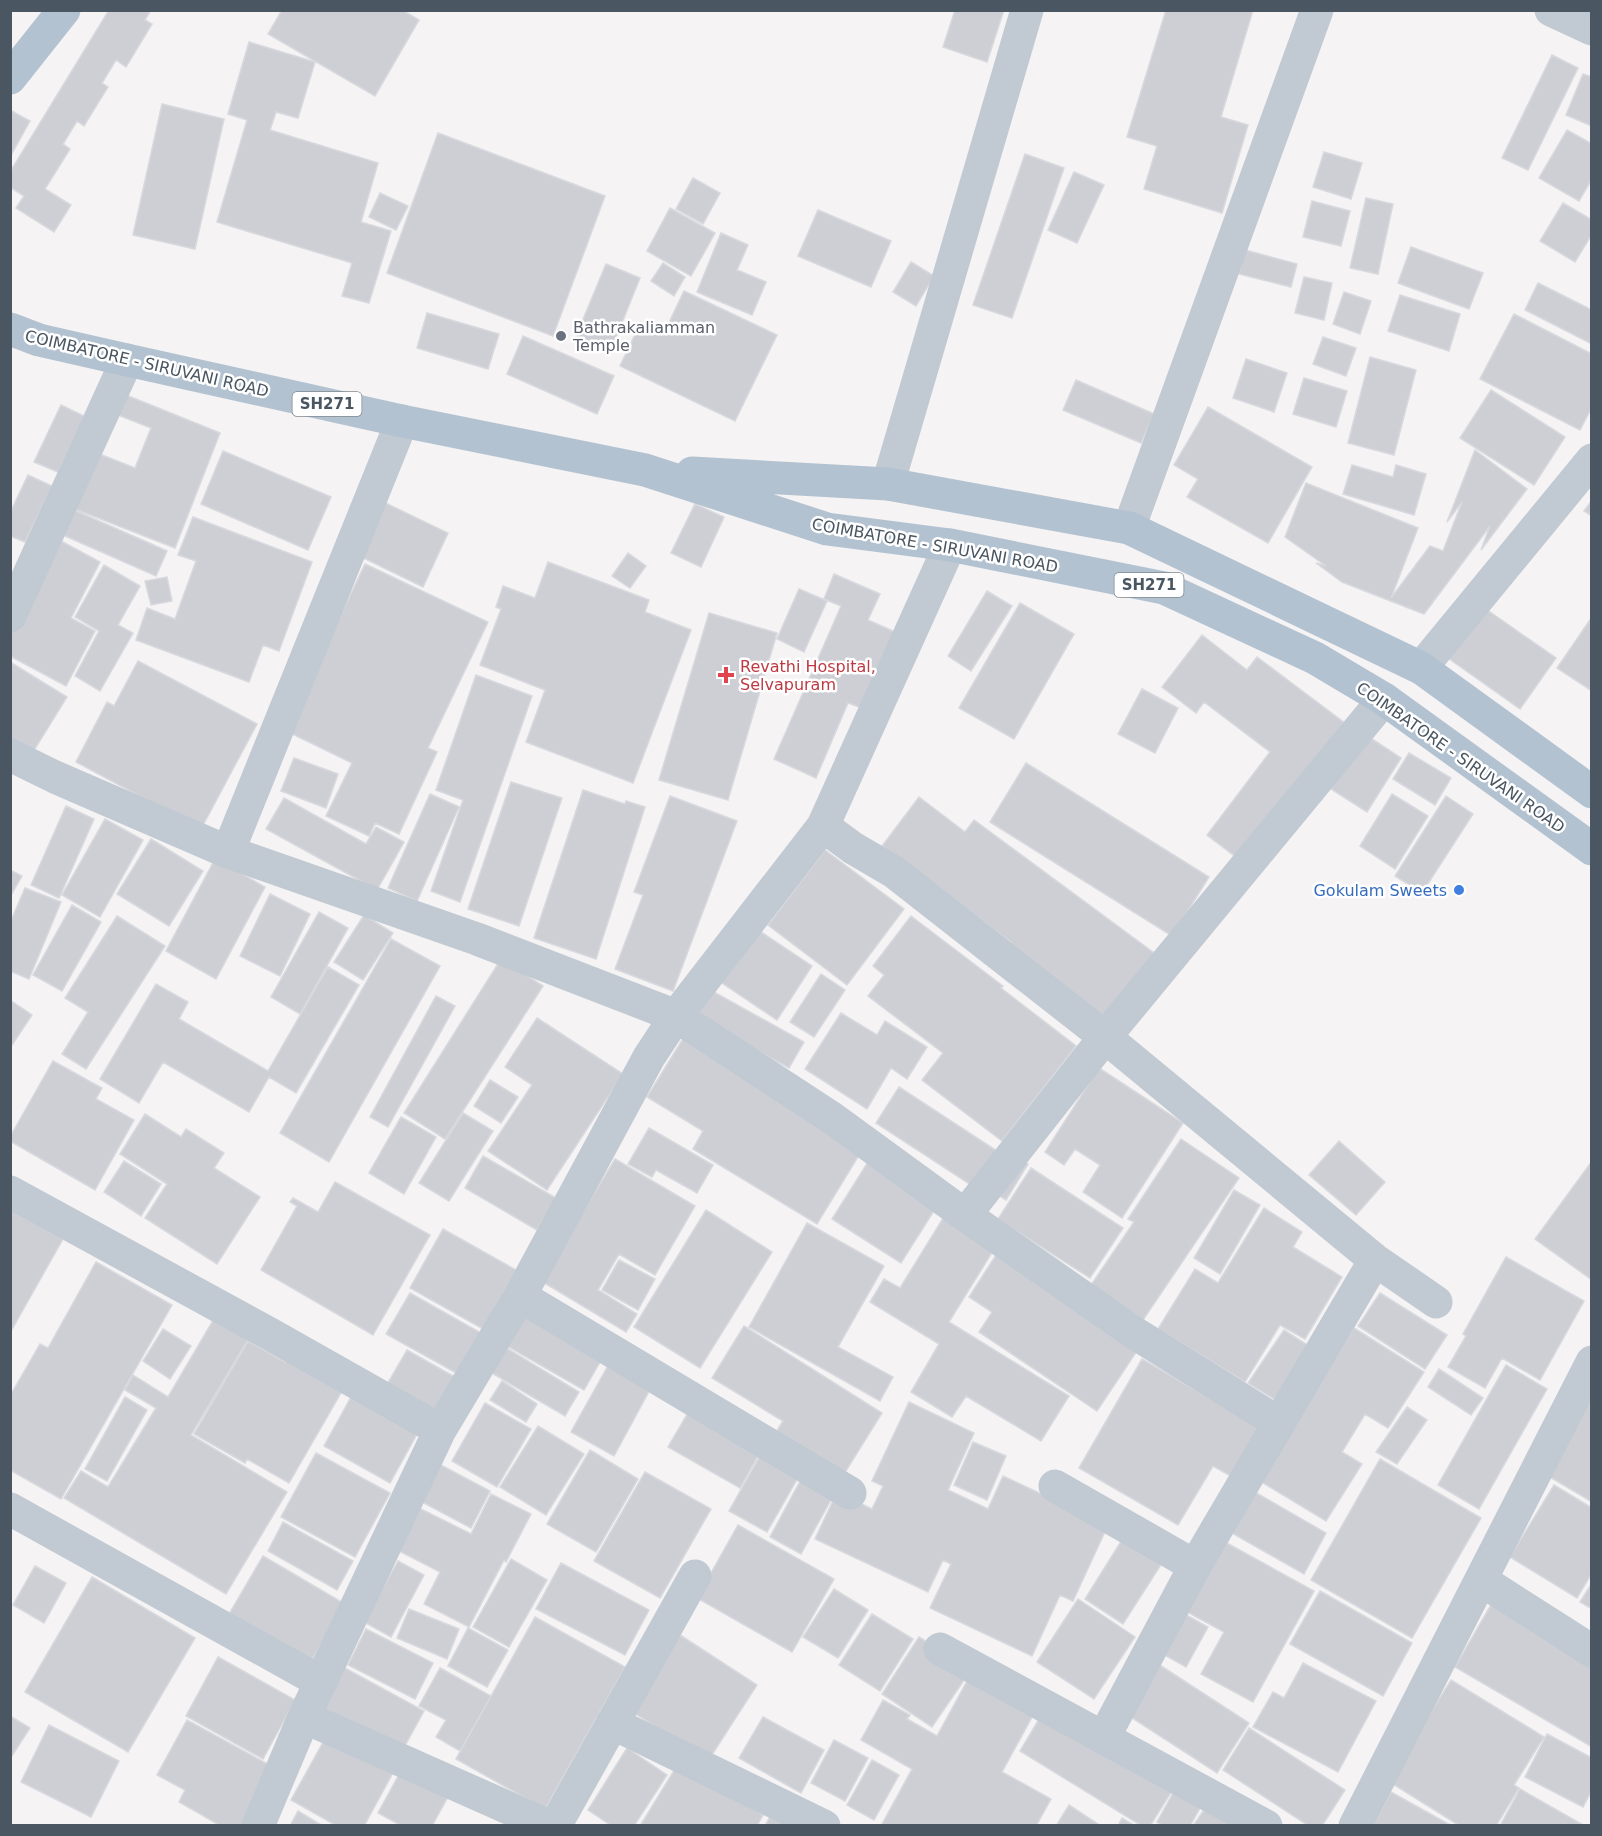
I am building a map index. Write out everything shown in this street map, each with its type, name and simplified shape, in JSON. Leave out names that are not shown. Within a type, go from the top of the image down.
[{"type":"main road","points":[[10,78],[64,10]]},
{"type":"main road","name":"COIMBATORE - SIRUVANI ROAD","points":[[10,329],[39,340],[127,360],[402,421],[645,470],[826,529],[950,545],[1164,588],[1316,658],[1384,699],[1592,849]]},
{"type":"main road","points":[[645,470],[888,484],[1129,528],[1421,668],[1592,792]]},
{"type":"street","points":[[888,484],[1028,10]]},
{"type":"street","points":[[1129,528],[1317,10]]},
{"type":"street","points":[[1551,10],[1591,28]]},
{"type":"street","points":[[10,616],[127,360]]},
{"type":"street","points":[[228,852],[402,421]]},
{"type":"street","points":[[1421,668],[1592,460]]},
{"type":"street","points":[[258,1826],[304,1718],[440,1430],[520,1296],[649,1057],[676,1017],[823,826],[950,545]]},
{"type":"street","points":[[965,1215],[1105,1037],[1384,699]]},
{"type":"street","points":[[10,755],[55,777],[228,852],[477,939],[676,1017],[832,1118],[965,1215],[1133,1332],[1279,1423]]},
{"type":"street","points":[[823,826],[853,848],[894,872],[1105,1037],[1375,1260],[1436,1302]]},
{"type":"street","points":[[10,1192],[440,1430]]},
{"type":"street","points":[[1104,1737],[1195,1566],[1375,1260]]},
{"type":"street","points":[[520,1296],[850,1492]]},
{"type":"street","points":[[1355,1826],[1592,1362]]},
{"type":"street","points":[[1055,1486],[1195,1566]]},
{"type":"street","points":[[10,1509],[321,1682]]},
{"type":"street","points":[[555,1826],[695,1576]]},
{"type":"street","points":[[1481,1580],[1592,1651]]},
{"type":"street","points":[[940,1649],[1266,1826]]},
{"type":"street","points":[[304,1718],[549,1826]]},
{"type":"street","points":[[612,1723],[824,1826]]},
{"type":"building","points":[[109,10],[151,10],[145,20],[152,24],[126,67],[116,60],[102,83],[108,87],[84,126],[77,121],[63,144],[70,149],[45,189],[71,205],[54,232],[16,208],[24,196],[10,187],[10,172]]},
{"type":"building","points":[[282,10],[402,10],[419,20],[375,96],[268,34]]},
{"type":"building","points":[[955,10],[1004,10],[987,62],[943,47]]},
{"type":"building","points":[[1166,10],[1253,10],[1221,117],[1248,125],[1222,213],[1144,189],[1157,146],[1127,137]]},
{"type":"building","points":[[249,42],[315,62],[298,118],[276,112],[270,130],[378,163],[361,222],[391,231],[369,303],[342,296],[352,263],[217,222],[247,120],[228,114]]},
{"type":"building","points":[[1552,55],[1578,68],[1528,170],[1502,158]]},
{"type":"building","points":[[1583,74],[1592,77],[1592,126],[1566,115]]},
{"type":"building","points":[[162,104],[224,119],[195,249],[133,235]]},
{"type":"building","points":[[10,110],[30,121],[10,157]]},
{"type":"building","points":[[1567,130],[1592,144],[1592,179],[1579,201],[1539,178]]},
{"type":"building","points":[[438,133],[605,196],[553,336],[387,273]]},
{"type":"building","points":[[1324,152],[1362,163],[1351,199],[1313,187]]},
{"type":"building","points":[[1025,154],[1064,168],[1012,318],[973,305]]},
{"type":"building","points":[[1074,172],[1104,185],[1077,243],[1048,230]]},
{"type":"building","points":[[693,178],[720,193],[703,224],[676,209]]},
{"type":"building","points":[[380,193],[408,206],[396,230],[369,217]]},
{"type":"building","points":[[1366,198],[1393,204],[1378,274],[1350,268]]},
{"type":"building","points":[[1312,201],[1350,211],[1341,246],[1303,237]]},
{"type":"building","points":[[1563,203],[1592,220],[1592,234],[1575,262],[1540,241]]},
{"type":"building","points":[[670,208],[715,233],[691,276],[647,251]]},
{"type":"building","points":[[818,210],[891,241],[871,287],[798,256]]},
{"type":"building","points":[[721,233],[748,245],[737,270],[766,282],[752,315],[697,292]]},
{"type":"building","points":[[1411,247],[1483,273],[1469,309],[1398,283]]},
{"type":"building","points":[[1245,250],[1297,264],[1291,287],[1239,274]]},
{"type":"building","points":[[911,262],[934,276],[916,306],[893,292]]},
{"type":"building","points":[[663,263],[685,277],[674,296],[651,281]]},
{"type":"building","points":[[606,264],[640,278],[609,355],[574,341]]},
{"type":"building","points":[[1304,277],[1332,283],[1324,320],[1295,313]]},
{"type":"building","points":[[1538,283],[1592,310],[1592,344],[1525,310]]},
{"type":"building","points":[[684,291],[777,335],[735,421],[620,366],[641,322],[664,333]]},
{"type":"building","points":[[1344,292],[1371,301],[1360,334],[1333,324]]},
{"type":"building","points":[[1400,295],[1460,314],[1449,351],[1388,331]]},
{"type":"building","points":[[427,313],[499,334],[488,369],[417,348]]},
{"type":"building","points":[[1514,314],[1592,354],[1592,407],[1580,430],[1480,379]]},
{"type":"building","points":[[523,336],[614,376],[597,414],[507,374]]},
{"type":"building","points":[[1323,337],[1356,348],[1346,376],[1313,364]]},
{"type":"building","points":[[1370,357],[1416,370],[1394,455],[1348,443]]},
{"type":"building","points":[[1246,359],[1287,373],[1274,412],[1233,398]]},
{"type":"building","points":[[1304,378],[1347,391],[1336,427],[1293,414]]},
{"type":"building","points":[[1076,380],[1154,414],[1141,443],[1063,410]]},
{"type":"building","points":[[1491,390],[1565,437],[1534,485],[1460,438]]},
{"type":"building","points":[[121,393],[220,433],[175,548],[75,509],[97,453],[135,468],[151,428],[113,413]]},
{"type":"building","points":[[61,405],[84,416],[58,472],[34,462]]},
{"type":"building","points":[[1208,407],[1312,467],[1268,543],[1187,497],[1198,479],[1174,465]]},
{"type":"building","points":[[1475,450],[1527,489],[1481,550],[1490,526],[1424,614],[1342,582],[1316,563],[1326,566],[1285,537],[1306,483],[1418,528],[1391,598],[1430,546],[1443,551],[1462,502],[1447,522]]},
{"type":"building","points":[[223,451],[331,497],[308,550],[201,504]]},
{"type":"building","points":[[1352,465],[1393,477],[1396,465],[1426,474],[1414,515],[1343,494]]},
{"type":"building","points":[[28,475],[52,486],[25,542],[10,536],[10,513]]},
{"type":"building","points":[[377,499],[448,533],[423,587],[351,552]]},
{"type":"building","points":[[1592,500],[1592,516],[1584,511]]},
{"type":"building","points":[[695,504],[724,517],[701,567],[671,553]]},
{"type":"building","points":[[74,510],[167,551],[156,576],[63,535]]},
{"type":"building","points":[[193,517],[312,562],[279,651],[263,645],[249,682],[136,640],[147,608],[175,619],[196,561],[178,555]]},
{"type":"building","points":[[61,541],[100,562],[71,618],[95,631],[66,686],[10,656],[10,636]]},
{"type":"building","points":[[628,553],[646,566],[630,588],[612,576]]},
{"type":"building","points":[[548,562],[649,600],[645,612],[691,630],[633,783],[526,742],[545,690],[480,665],[501,609],[496,607],[503,586],[535,598]]},
{"type":"building","points":[[365,564],[488,622],[428,748],[437,752],[399,834],[375,823],[369,836],[326,816],[352,763],[286,731]]},
{"type":"building","points":[[104,565],[140,586],[118,625],[133,633],[100,691],[75,676],[99,631],[75,617]]},
{"type":"building","points":[[834,574],[880,594],[868,620],[895,632],[862,708],[848,703],[816,778],[774,759],[841,606],[824,599]]},
{"type":"building","points":[[167,577],[172,601],[151,605],[145,581]]},
{"type":"building","points":[[799,589],[827,601],[804,652],[777,639]]},
{"type":"building","points":[[987,591],[1012,606],[971,671],[948,656]]},
{"type":"building","points":[[1020,603],[1074,634],[1014,739],[959,708]]},
{"type":"building","points":[[1483,607],[1556,658],[1520,709],[1448,658]]},
{"type":"building","points":[[709,613],[777,633],[728,800],[659,780]]},
{"type":"building","points":[[1592,617],[1592,691],[1557,668]]},
{"type":"building","points":[[1202,635],[1247,670],[1257,657],[1350,727],[1245,864],[1207,835],[1270,752],[1204,702],[1196,713],[1162,687]]},
{"type":"building","points":[[138,661],[257,724],[201,829],[76,762],[107,702],[114,706]]},
{"type":"building","points":[[10,662],[67,697],[33,752],[10,739]]},
{"type":"building","points":[[476,675],[532,696],[460,902],[431,891],[463,800],[436,790]]},
{"type":"building","points":[[1142,689],[1178,708],[1155,753],[1118,734]]},
{"type":"building","points":[[1366,735],[1401,758],[1367,812],[1331,789]]},
{"type":"building","points":[[1409,753],[1451,778],[1435,805],[1393,779]]},
{"type":"building","points":[[294,758],[338,774],[326,808],[281,791]]},
{"type":"building","points":[[1026,763],[1209,877],[1172,936],[990,822]]},
{"type":"building","points":[[511,782],[562,798],[519,926],[468,909]]},
{"type":"building","points":[[583,790],[625,804],[626,801],[645,807],[596,959],[534,938]]},
{"type":"building","points":[[430,794],[459,807],[417,901],[388,888]]},
{"type":"building","points":[[1392,794],[1428,816],[1395,869],[1360,846]]},
{"type":"building","points":[[670,796],[737,821],[673,991],[615,969],[643,895],[634,892]]},
{"type":"building","points":[[1446,796],[1473,814],[1422,893],[1395,876]]},
{"type":"building","points":[[919,797],[965,832],[974,820],[1154,953],[1106,1018],[1009,947],[1012,943],[882,846]]},
{"type":"building","points":[[284,798],[366,844],[376,827],[404,842],[377,890],[266,829]]},
{"type":"building","points":[[66,806],[94,819],[59,898],[31,885]]},
{"type":"building","points":[[105,819],[143,840],[100,917],[62,895]]},
{"type":"building","points":[[151,839],[203,871],[169,926],[117,894]]},
{"type":"building","points":[[825,850],[904,909],[847,985],[768,925]]},
{"type":"building","points":[[215,859],[265,887],[216,979],[166,951]]},
{"type":"building","points":[[10,870],[22,876],[10,897]]},
{"type":"building","points":[[25,888],[61,902],[29,979],[10,971],[10,923]]},
{"type":"building","points":[[270,894],[310,914],[280,976],[240,956]]},
{"type":"building","points":[[72,905],[101,922],[62,991],[33,975]]},
{"type":"building","points":[[319,912],[348,928],[300,1014],[271,997]]},
{"type":"building","points":[[364,915],[393,933],[363,980],[334,962]]},
{"type":"building","points":[[117,916],[165,946],[86,1069],[62,1054],[88,1012],[65,998]]},
{"type":"building","points":[[911,916],[1003,986],[1001,988],[1076,1046],[1002,1141],[922,1080],[943,1053],[868,996],[884,975],[873,966]]},
{"type":"building","points":[[755,928],[812,966],[777,1020],[719,981]]},
{"type":"building","points":[[391,939],[440,966],[329,1162],[280,1133]]},
{"type":"building","points":[[501,959],[543,986],[445,1139],[404,1113]]},
{"type":"building","points":[[328,967],[359,985],[296,1093],[269,1077],[249,1112],[163,1062],[139,1103],[100,1079],[156,984],[188,1002],[179,1019],[268,1071]]},
{"type":"building","points":[[821,974],[845,990],[814,1037],[790,1022]]},
{"type":"building","points":[[712,991],[804,1042],[789,1068],[697,1017]]},
{"type":"building","points":[[436,996],[455,1006],[388,1127],[370,1117]]},
{"type":"building","points":[[10,1000],[32,1015],[10,1048]]},
{"type":"building","points":[[841,1013],[877,1035],[885,1021],[927,1047],[907,1079],[891,1068],[867,1109],[805,1069]]},
{"type":"building","points":[[537,1018],[623,1074],[547,1190],[488,1151],[532,1085],[505,1067]]},
{"type":"building","points":[[684,1037],[864,1147],[817,1224],[693,1149],[703,1131],[647,1097]]},
{"type":"building","points":[[53,1061],[102,1088],[96,1099],[134,1120],[95,1190],[10,1141],[10,1137]]},
{"type":"building","points":[[1099,1068],[1183,1123],[1122,1218],[1083,1192],[1100,1165],[1075,1149],[1064,1165],[1045,1152]]},
{"type":"building","points":[[490,1080],[518,1097],[501,1123],[474,1106]]},
{"type":"building","points":[[899,1087],[997,1151],[974,1187],[876,1123]]},
{"type":"building","points":[[463,1113],[493,1131],[449,1201],[419,1183]]},
{"type":"building","points":[[145,1114],[181,1137],[186,1129],[224,1153],[214,1168],[260,1197],[217,1264],[145,1218],[167,1184],[120,1154]]},
{"type":"building","points":[[401,1117],[436,1137],[404,1194],[369,1173]]},
{"type":"building","points":[[649,1128],[713,1165],[697,1193],[656,1170],[652,1177],[628,1164]]},
{"type":"building","points":[[1181,1139],[1239,1178],[1143,1320],[1091,1285],[1134,1222],[1128,1219]]},
{"type":"building","points":[[1339,1141],[1385,1182],[1356,1215],[1309,1175]]},
{"type":"building","points":[[483,1156],[556,1198],[537,1230],[465,1188]]},
{"type":"building","points":[[1015,1156],[1028,1164],[1006,1200],[993,1192]]},
{"type":"building","points":[[615,1159],[695,1206],[655,1275],[619,1254],[598,1290],[637,1314],[626,1332],[541,1281]]},
{"type":"building","points":[[124,1161],[161,1184],[141,1216],[104,1192]]},
{"type":"building","points":[[1592,1161],[1592,1280],[1535,1239]]},
{"type":"building","points":[[868,1162],[937,1206],[901,1263],[832,1219]]},
{"type":"building","points":[[1031,1168],[1123,1228],[1090,1278],[998,1219]]},
{"type":"building","points":[[335,1182],[430,1235],[373,1335],[261,1270],[297,1206],[290,1202],[293,1198],[318,1212]]},
{"type":"building","points":[[1234,1190],[1260,1205],[1220,1274],[1194,1258]]},
{"type":"building","points":[[1264,1208],[1302,1232],[1293,1247],[1342,1277],[1305,1339],[1280,1325],[1245,1382],[1158,1329],[1195,1269],[1218,1283]]},
{"type":"building","points":[[10,1210],[63,1239],[10,1333]]},
{"type":"building","points":[[706,1210],[772,1252],[700,1368],[634,1327]]},
{"type":"building","points":[[945,1215],[996,1246],[949,1322],[1069,1396],[1041,1441],[966,1396],[952,1417],[911,1392],[939,1344],[870,1302],[884,1279],[900,1288]]},
{"type":"building","points":[[807,1223],[884,1266],[838,1347],[893,1377],[880,1401],[749,1327]]},
{"type":"building","points":[[443,1229],[516,1270],[483,1329],[410,1288]]},
{"type":"building","points":[[996,1255],[1137,1351],[1097,1411],[979,1332],[992,1312],[969,1297]]},
{"type":"building","points":[[1506,1257],[1584,1301],[1540,1380],[1502,1358],[1485,1388],[1448,1367],[1466,1336],[1463,1334]]},
{"type":"building","points":[[619,1260],[655,1279],[638,1310],[602,1290]]},
{"type":"building","points":[[96,1262],[172,1305],[61,1499],[10,1470],[10,1396],[40,1344],[48,1348]]},
{"type":"building","points":[[410,1293],[481,1333],[458,1374],[386,1334]]},
{"type":"building","points":[[1380,1293],[1447,1335],[1425,1369],[1358,1326]]},
{"type":"building","points":[[527,1311],[604,1355],[584,1390],[507,1346]]},
{"type":"building","points":[[215,1317],[249,1338],[191,1435],[287,1492],[226,1594],[64,1498],[81,1471],[108,1487],[156,1408],[125,1390],[133,1375],[168,1397]]},
{"type":"building","points":[[744,1326],[882,1413],[841,1479],[773,1437],[783,1421],[712,1378]]},
{"type":"building","points":[[1354,1328],[1424,1372],[1388,1428],[1365,1414],[1342,1452],[1362,1464],[1326,1521],[1260,1481]]},
{"type":"building","points":[[163,1329],[191,1346],[170,1379],[143,1361]]},
{"type":"building","points":[[1284,1330],[1312,1348],[1277,1401],[1248,1383]]},
{"type":"building","points":[[248,1341],[285,1362],[290,1353],[345,1386],[289,1483],[247,1459],[245,1463],[194,1434]]},
{"type":"building","points":[[505,1347],[579,1392],[565,1416],[490,1372]]},
{"type":"building","points":[[407,1350],[455,1377],[431,1421],[382,1393]]},
{"type":"building","points":[[1142,1359],[1263,1429],[1234,1478],[1213,1466],[1178,1525],[1079,1468]]},
{"type":"building","points":[[610,1362],[653,1384],[614,1456],[571,1432]]},
{"type":"building","points":[[1506,1365],[1547,1389],[1479,1509],[1438,1485]]},
{"type":"building","points":[[1439,1369],[1483,1398],[1471,1415],[1428,1387]]},
{"type":"building","points":[[502,1381],[537,1404],[526,1422],[490,1400]]},
{"type":"building","points":[[356,1388],[422,1425],[390,1483],[324,1446]]},
{"type":"building","points":[[1592,1392],[1592,1502],[1543,1473]]},
{"type":"building","points":[[125,1397],[147,1410],[107,1481],[85,1469]]},
{"type":"building","points":[[909,1402],[974,1433],[948,1490],[988,1509],[1003,1476],[1108,1525],[1073,1601],[1060,1595],[1032,1656],[930,1608],[951,1564],[943,1560],[928,1592],[815,1539],[837,1492],[872,1509],[883,1486],[872,1481]]},
{"type":"building","points":[[485,1403],[531,1429],[497,1487],[452,1461]]},
{"type":"building","points":[[692,1406],[763,1447],[740,1488],[668,1447]]},
{"type":"building","points":[[1407,1407],[1427,1420],[1397,1464],[1376,1452]]},
{"type":"building","points":[[538,1426],[584,1454],[546,1515],[500,1487]]},
{"type":"building","points":[[973,1442],[1006,1456],[987,1500],[954,1485]]},
{"type":"building","points":[[765,1447],[803,1469],[767,1532],[729,1511]]},
{"type":"building","points":[[590,1450],[638,1479],[596,1552],[547,1524]]},
{"type":"building","points":[[316,1453],[390,1493],[355,1557],[281,1517]]},
{"type":"building","points":[[1380,1459],[1481,1518],[1412,1638],[1311,1580]]},
{"type":"building","points":[[439,1464],[490,1491],[471,1528],[420,1501]]},
{"type":"building","points":[[645,1472],[711,1509],[660,1598],[594,1561]]},
{"type":"building","points":[[805,1472],[837,1489],[801,1554],[770,1537]]},
{"type":"building","points":[[1554,1485],[1592,1508],[1592,1573],[1577,1598],[1510,1557]]},
{"type":"building","points":[[1253,1491],[1326,1533],[1304,1574],[1230,1532]]},
{"type":"building","points":[[491,1494],[531,1514],[469,1627],[424,1604],[440,1572],[397,1550],[419,1508],[471,1534]]},
{"type":"building","points":[[283,1522],[353,1561],[337,1590],[268,1551]]},
{"type":"building","points":[[738,1525],[834,1579],[792,1652],[697,1598]]},
{"type":"building","points":[[1125,1535],[1164,1560],[1123,1624],[1085,1599]]},
{"type":"building","points":[[1225,1542],[1314,1591],[1253,1702],[1201,1674],[1224,1632],[1187,1612]]},
{"type":"building","points":[[263,1556],[345,1604],[310,1663],[229,1614]]},
{"type":"building","points":[[511,1559],[547,1580],[509,1647],[473,1627]]},
{"type":"building","points":[[398,1561],[424,1575],[391,1637],[364,1622]]},
{"type":"building","points":[[561,1563],[649,1610],[625,1655],[536,1609]]},
{"type":"building","points":[[35,1566],[66,1583],[44,1623],[13,1605]]},
{"type":"building","points":[[92,1577],[195,1638],[128,1752],[25,1692]]},
{"type":"building","points":[[1592,1583],[1592,1609],[1580,1602]]},
{"type":"building","points":[[834,1589],[868,1610],[838,1658],[803,1637]]},
{"type":"building","points":[[1320,1591],[1412,1643],[1383,1696],[1290,1644]]},
{"type":"building","points":[[1078,1599],[1135,1637],[1094,1699],[1037,1662]]},
{"type":"building","points":[[1492,1603],[1592,1662],[1592,1747],[1455,1667]]},
{"type":"building","points":[[409,1609],[459,1629],[447,1659],[397,1638]]},
{"type":"building","points":[[1181,1612],[1208,1627],[1186,1667],[1159,1652]]},
{"type":"building","points":[[872,1614],[913,1639],[880,1691],[839,1665]]},
{"type":"building","points":[[535,1617],[625,1667],[545,1809],[456,1759]]},
{"type":"building","points":[[468,1628],[508,1650],[487,1687],[448,1666]]},
{"type":"building","points":[[366,1629],[433,1663],[415,1699],[348,1665]]},
{"type":"building","points":[[680,1635],[757,1685],[708,1761],[631,1711]]},
{"type":"building","points":[[919,1637],[971,1670],[932,1727],[882,1694]]},
{"type":"building","points":[[218,1657],[295,1700],[263,1759],[186,1716]]},
{"type":"building","points":[[1155,1662],[1249,1723],[1217,1773],[1123,1712]]},
{"type":"building","points":[[1303,1663],[1376,1701],[1338,1772],[1253,1727],[1273,1692],[1284,1698]]},
{"type":"building","points":[[343,1667],[424,1711],[401,1753],[321,1708]]},
{"type":"building","points":[[440,1668],[491,1696],[460,1751],[436,1737],[446,1720],[419,1706]]},
{"type":"building","points":[[972,1672],[1037,1708],[1002,1772],[1051,1799],[1036,1826],[881,1826],[912,1769],[861,1740],[883,1700],[910,1715],[907,1719],[937,1736]]},
{"type":"building","points":[[1451,1680],[1544,1737],[1514,1785],[1519,1788],[1496,1826],[1460,1826],[1388,1781]]},
{"type":"building","points":[[1045,1709],[1175,1786],[1150,1826],[1142,1826],[1020,1751]]},
{"type":"building","points":[[10,1716],[30,1728],[10,1759]]},
{"type":"building","points":[[763,1717],[824,1750],[801,1793],[739,1758]]},
{"type":"building","points":[[187,1720],[275,1768],[243,1826],[221,1826],[179,1802],[185,1790],[157,1775]]},
{"type":"building","points":[[49,1725],[119,1761],[91,1817],[21,1782]]},
{"type":"building","points":[[1249,1728],[1345,1790],[1322,1826],[1309,1826],[1223,1770]]},
{"type":"building","points":[[1547,1734],[1592,1758],[1592,1790],[1583,1807],[1525,1777]]},
{"type":"building","points":[[326,1737],[394,1771],[364,1826],[337,1826],[291,1800]]},
{"type":"building","points":[[834,1740],[868,1758],[845,1801],[811,1783]]},
{"type":"building","points":[[627,1748],[667,1775],[634,1826],[612,1826],[588,1810]]},
{"type":"building","points":[[872,1760],[899,1775],[874,1820],[847,1805]]},
{"type":"building","points":[[678,1764],[763,1815],[757,1826],[640,1826]]},
{"type":"building","points":[[402,1769],[449,1795],[432,1826],[402,1826],[378,1813]]},
{"type":"building","points":[[1178,1784],[1205,1799],[1190,1826],[1163,1826],[1157,1822]]},
{"type":"building","points":[[1520,1789],[1585,1826],[1500,1826]]},
{"type":"building","points":[[1391,1792],[1452,1826],[1373,1826]]},
{"type":"building","points":[[1212,1798],[1253,1826],[1193,1826]]},
{"type":"building","points":[[1069,1805],[1101,1826],[1056,1826]]},
{"type":"building","points":[[775,1807],[810,1826],[765,1826]]},
{"type":"building","points":[[298,1811],[323,1826],[290,1826]]},
{"type":"building","points":[[1122,1818],[1135,1826],[1118,1826]]},
{"type":"place","name":"Bathrakaliamman Temple","points":[[561,336]]},
{"type":"place","name":"Revathi Hospital, Selvapuram","points":[[726,675]]},
{"type":"place","name":"Gokulam Sweets","points":[[1459,890]]}]
